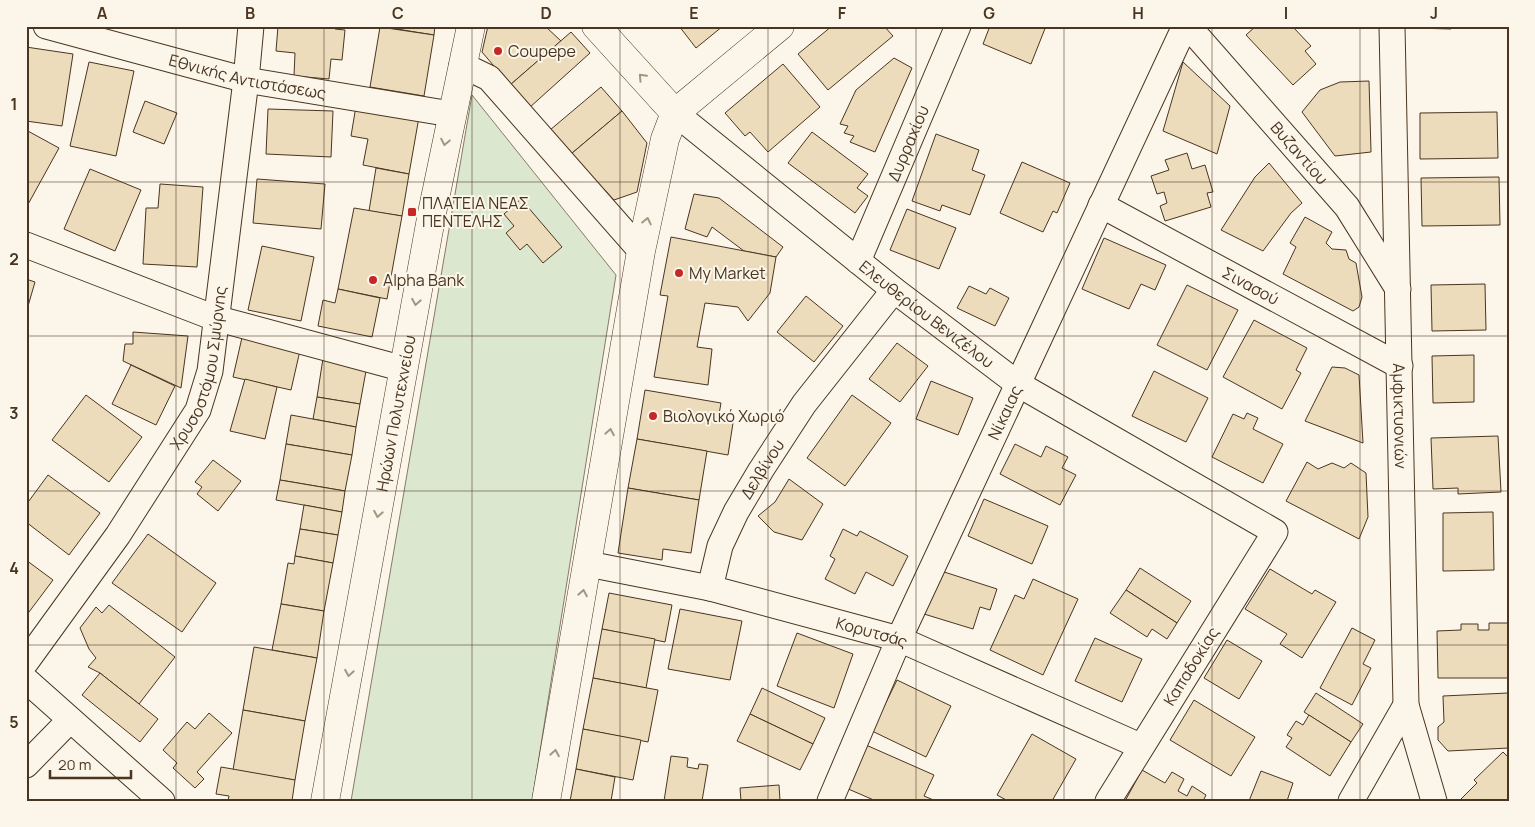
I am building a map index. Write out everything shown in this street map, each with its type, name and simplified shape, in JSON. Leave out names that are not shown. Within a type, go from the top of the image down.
[{"type":"main road","name":"Ηρώων Πολυτεχνείου","points":[[325,801],[451,114],[471,26]]},
{"type":"main road","points":[[596,26],[675,113]]},
{"type":"main road","points":[[546,801],[641,251],[665,140],[675,113],[780,26]]},
{"type":"street","name":"Εθνικής Αντιστάσεως","points":[[46,26],[246,80],[451,114]]},
{"type":"street","name":"Χρυσοστόμου Σμύρνης","points":[[26,662],[118,535],[198,410],[210,371],[215,318],[246,80],[250,26]]},
{"type":"street","name":"Δυρραχίου","points":[[858,261],[958,26]]},
{"type":"street","name":"Νίκαιας","points":[[830,801],[899,638],[1187,26]]},
{"type":"street","name":"Βυζαντίου","points":[[1187,26],[1347,207],[1398,289]]},
{"type":"street","name":"Αμφικτυονιών","points":[[1392,26],[1406,705],[1434,801]]},
{"type":"street","points":[[462,65],[490,78],[641,251]]},
{"type":"street","name":"Ελευθερίου Βενιζέλου","points":[[675,113],[894,290],[1018,384],[1275,532]]},
{"type":"street","name":"Σινασού","points":[[1102,205],[1400,366]]},
{"type":"street","points":[[26,245],[215,318],[404,369]]},
{"type":"street","name":"Δελβίνου","points":[[710,588],[720,546],[736,512],[761,470],[804,404],[894,290]]},
{"type":"street","name":"Καπαδοκίας","points":[[1108,801],[1140,746],[1275,532]]},
{"type":"street","name":"Κορυτσάς","points":[[588,564],[710,588],[899,638],[1140,746]]},
{"type":"street","points":[[26,680],[162,801]]},
{"type":"street","points":[[1351,801],[1406,705]]},
{"type":"street","points":[[26,765],[70,720]]},
{"type":"green space","points":[[472,95],[616,275],[532,801],[351,801]]},
{"type":"building","points":[[278,26],[335,26],[335,29],[345,30],[342,60],[331,59],[329,79],[294,76],[295,53],[276,51]]},
{"type":"building","points":[[378,26],[435,26],[434,35]]},
{"type":"building","points":[[488,26],[545,26],[561,41],[510,85],[482,52]]},
{"type":"building","points":[[679,26],[723,26],[696,48]]},
{"type":"building","points":[[832,26],[884,26],[893,36],[828,90],[798,54]]},
{"type":"building","points":[[990,26],[1046,26],[1031,64],[983,44]]},
{"type":"building","points":[[1256,26],[1292,26],[1311,46],[1305,51],[1316,64],[1293,85],[1246,35]]},
{"type":"building","points":[[1414,26],[1451,26],[1451,29],[1414,28]]},
{"type":"building","points":[[380,27],[434,35],[424,96],[370,87]]},
{"type":"building","points":[[571,32],[590,53],[529,108],[510,85]]},
{"type":"building","points":[[26,47],[73,54],[62,126],[26,121]]},
{"type":"building","points":[[894,58],[912,68],[875,152],[850,142],[854,136],[844,133],[848,126],[840,124],[856,90]]},
{"type":"building","points":[[89,62],[134,71],[116,156],[70,146]]},
{"type":"building","points":[[1183,62],[1230,106],[1217,154],[1163,131]]},
{"type":"building","points":[[783,64],[820,107],[768,152],[750,132],[745,136],[725,113]]},
{"type":"building","points":[[1369,81],[1371,152],[1335,156],[1302,112],[1320,90],[1340,82]]},
{"type":"building","points":[[601,87],[622,111],[571,154],[550,130]]},
{"type":"building","points":[[145,101],[177,113],[164,144],[133,132]]},
{"type":"building","points":[[356,106],[419,117],[409,174],[363,165],[368,139],[351,136]]},
{"type":"building","points":[[268,109],[333,111],[331,157],[266,154]]},
{"type":"building","points":[[622,111],[647,143],[637,192],[614,200],[571,154]]},
{"type":"building","points":[[1497,112],[1498,158],[1420,159],[1420,113]]},
{"type":"building","points":[[26,130],[59,148],[26,208]]},
{"type":"building","points":[[812,132],[868,174],[857,188],[868,196],[855,213],[788,163]]},
{"type":"building","points":[[936,134],[979,150],[972,170],[985,175],[970,215],[942,205],[940,211],[912,201]]},
{"type":"building","points":[[1187,153],[1192,169],[1205,165],[1213,192],[1207,193],[1211,207],[1165,221],[1160,206],[1167,203],[1164,192],[1157,194],[1151,176],[1169,170],[1165,160]]},
{"type":"building","points":[[1022,162],[1070,183],[1057,213],[1053,211],[1043,232],[1000,213]]},
{"type":"building","points":[[1269,163],[1302,203],[1291,213],[1263,251],[1221,230],[1255,177]]},
{"type":"building","points":[[376,168],[409,174],[402,216],[369,211]]},
{"type":"building","points":[[90,169],[141,190],[115,251],[64,229]]},
{"type":"building","points":[[1499,177],[1500,225],[1422,226],[1421,178]]},
{"type":"building","points":[[257,179],[325,184],[321,229],[253,223]]},
{"type":"building","points":[[160,184],[203,187],[197,267],[143,264],[146,208],[158,208]]},
{"type":"building","points":[[694,194],[719,198],[783,247],[776,257],[744,251],[712,227],[707,237],[685,229]]},
{"type":"building","points":[[521,199],[562,247],[543,263],[527,244],[520,250],[506,233],[514,226],[504,214]]},
{"type":"building","points":[[354,208],[402,216],[387,299],[338,289]]},
{"type":"building","points":[[907,209],[956,228],[939,269],[890,250]]},
{"type":"building","points":[[1305,217],[1332,232],[1326,243],[1332,249],[1346,250],[1349,259],[1356,263],[1362,297],[1359,307],[1353,311],[1283,274],[1296,247],[1290,243]]},
{"type":"building","points":[[671,237],[776,257],[770,293],[748,321],[738,307],[705,303],[697,347],[712,349],[708,385],[654,377],[668,296],[660,295]]},
{"type":"building","points":[[1104,238],[1166,265],[1155,290],[1141,284],[1129,309],[1082,289]]},
{"type":"building","points":[[262,246],[314,257],[301,321],[248,310]]},
{"type":"building","points":[[26,279],[35,282],[26,313]]},
{"type":"building","points":[[1485,284],[1486,330],[1432,331],[1431,285]]},
{"type":"building","points":[[1187,285],[1238,310],[1207,370],[1157,345]]},
{"type":"building","points":[[969,286],[986,294],[990,288],[1009,298],[995,326],[957,308]]},
{"type":"building","points":[[338,289],[380,298],[372,337],[318,326],[323,300],[335,303]]},
{"type":"building","points":[[806,296],[843,326],[814,362],[777,332]]},
{"type":"building","points":[[1254,320],[1307,348],[1296,370],[1301,373],[1282,409],[1223,377]]},
{"type":"building","points":[[133,332],[188,336],[181,388],[123,361],[125,344],[133,344]]},
{"type":"building","points":[[243,333],[301,346],[291,390],[233,377]]},
{"type":"building","points":[[897,343],[928,366],[900,402],[869,379]]},
{"type":"building","points":[[324,352],[368,360],[360,404],[317,397]]},
{"type":"building","points":[[1474,355],[1474,402],[1433,403],[1432,356]]},
{"type":"building","points":[[131,365],[175,386],[156,425],[112,404]]},
{"type":"building","points":[[1332,367],[1345,368],[1359,375],[1363,443],[1305,421]]},
{"type":"building","points":[[1154,371],[1208,398],[1186,442],[1132,416]]},
{"type":"building","points":[[245,379],[277,387],[265,439],[230,431]]},
{"type":"building","points":[[931,381],[973,398],[958,435],[916,419]]},
{"type":"building","points":[[645,390],[721,403],[718,420],[733,423],[728,455],[637,439]]},
{"type":"building","points":[[86,395],[142,437],[109,482],[52,440]]},
{"type":"building","points":[[852,395],[891,423],[845,486],[807,458]]},
{"type":"building","points":[[317,397],[360,404],[356,427],[313,419]]},
{"type":"building","points":[[1247,413],[1258,418],[1253,429],[1283,444],[1263,483],[1212,457],[1233,414],[1244,419]]},
{"type":"building","points":[[291,415],[356,427],[352,455],[286,444]]},
{"type":"building","points":[[1498,436],[1501,492],[1458,494],[1458,488],[1433,489],[1431,438]]},
{"type":"building","points":[[637,439],[707,451],[699,500],[628,488]]},
{"type":"building","points":[[286,444],[352,455],[345,491],[280,480]]},
{"type":"building","points":[[1015,444],[1041,457],[1046,446],[1068,457],[1062,468],[1076,475],[1060,505],[1000,474]]},
{"type":"building","points":[[213,460],[241,481],[218,511],[197,494],[202,487],[195,482]]},
{"type":"building","points":[[1307,462],[1318,469],[1332,463],[1344,468],[1351,463],[1366,473],[1368,517],[1359,539],[1286,501]]},
{"type":"building","points":[[48,475],[100,513],[69,555],[26,522],[26,505]]},
{"type":"building","points":[[789,479],[823,504],[802,540],[774,532],[758,516],[775,502]]},
{"type":"building","points":[[280,480],[345,491],[342,512],[276,500]]},
{"type":"building","points":[[628,488],[699,500],[691,553],[663,549],[662,560],[618,553]]},
{"type":"building","points":[[984,499],[1048,526],[1032,564],[968,536]]},
{"type":"building","points":[[304,505],[342,512],[338,535],[300,529]]},
{"type":"building","points":[[1493,512],[1494,570],[1443,571],[1443,513]]},
{"type":"building","points":[[300,529],[338,535],[333,563],[295,556]]},
{"type":"building","points":[[843,529],[857,536],[860,531],[908,556],[893,586],[866,572],[855,594],[825,579],[835,559],[830,556]]},
{"type":"building","points":[[148,534],[216,583],[182,632],[112,583]]},
{"type":"building","points":[[295,556],[333,563],[324,611],[281,604],[288,563],[294,564]]},
{"type":"building","points":[[26,560],[53,580],[26,616]]},
{"type":"building","points":[[1140,568],[1191,601],[1177,623],[1126,590]]},
{"type":"building","points":[[1270,569],[1312,594],[1315,590],[1336,602],[1302,658],[1280,644],[1287,634],[1245,609]]},
{"type":"building","points":[[938,570],[997,589],[990,610],[980,607],[973,629],[924,614]]},
{"type":"building","points":[[1033,579],[1078,599],[1043,675],[990,650],[1015,595],[1024,599]]},
{"type":"building","points":[[1126,590],[1177,623],[1167,639],[1152,629],[1147,637],[1110,613]]},
{"type":"building","points":[[609,593],[672,605],[665,642],[602,629]]},
{"type":"building","points":[[281,604],[324,611],[317,658],[272,650]]},
{"type":"building","points":[[109,605],[175,657],[139,704],[100,673],[88,667],[96,658],[89,649],[80,628],[96,607],[102,613]]},
{"type":"building","points":[[680,609],[742,621],[730,680],[668,669]]},
{"type":"building","points":[[1489,623],[1509,623],[1509,678],[1438,678],[1437,631],[1461,630],[1461,624],[1478,624],[1478,630],[1489,630]]},
{"type":"building","points":[[1352,628],[1375,640],[1363,664],[1371,668],[1352,705],[1320,688]]},
{"type":"building","points":[[602,629],[655,639],[646,688],[593,678]]},
{"type":"building","points":[[797,633],[853,654],[834,708],[777,686]]},
{"type":"building","points":[[1095,638],[1142,659],[1122,702],[1075,681]]},
{"type":"building","points":[[1227,640],[1262,661],[1239,699],[1204,678]]},
{"type":"building","points":[[254,647],[317,658],[305,721],[243,710]]},
{"type":"building","points":[[100,673],[158,719],[140,742],[82,695]]},
{"type":"building","points":[[593,678],[658,690],[648,742],[583,729]]},
{"type":"building","points":[[897,680],[951,706],[926,757],[872,731]]},
{"type":"building","points":[[762,688],[825,718],[813,744],[750,714]]},
{"type":"building","points":[[1316,693],[1363,724],[1351,742],[1304,712]]},
{"type":"building","points":[[1508,693],[1509,748],[1448,751],[1438,740],[1438,727],[1444,722],[1443,696]]},
{"type":"building","points":[[1194,700],[1255,737],[1231,776],[1170,740]]},
{"type":"building","points":[[243,710],[305,721],[295,780],[233,770]]},
{"type":"building","points":[[209,713],[232,733],[197,772],[204,779],[195,788],[173,768],[177,763],[163,750],[187,722],[195,729]]},
{"type":"building","points":[[750,714],[813,744],[800,770],[737,741]]},
{"type":"building","points":[[1309,715],[1351,742],[1330,776],[1286,747],[1292,738],[1287,735],[1296,721],[1303,725]]},
{"type":"building","points":[[583,729],[641,740],[633,780],[576,769]]},
{"type":"building","points":[[1032,734],[1076,759],[1052,801],[1008,801],[997,795]]},
{"type":"building","points":[[866,745],[934,775],[924,796],[936,801],[876,801],[846,788]]},
{"type":"building","points":[[1503,752],[1509,758],[1509,801],[1459,801],[1477,783],[1474,780]]},
{"type":"building","points":[[671,756],[688,758],[687,767],[698,769],[699,764],[708,765],[702,801],[664,801]]},
{"type":"building","points":[[221,767],[295,780],[292,801],[228,801],[229,796],[216,794]]},
{"type":"building","points":[[576,769],[615,777],[611,801],[570,801]]},
{"type":"building","points":[[1142,770],[1165,783],[1172,772],[1184,779],[1178,791],[1187,796],[1192,786],[1206,795],[1203,801],[1125,801]]},
{"type":"building","points":[[1261,771],[1293,783],[1287,801],[1249,801]]},
{"type":"building","points":[[779,785],[780,801],[741,801],[740,788]]},
{"type":"place","name":"Coupepe","points":[[498,51]]},
{"type":"place","name":"ΠΛΑΤΕΙΑ ΝΕΑΣ ΠΕΝΤΕΛΗΣ","points":[[412,212]]},
{"type":"place","name":"My Market","points":[[679,273]]},
{"type":"place","name":"Alpha Bank","points":[[373,280]]},
{"type":"place","name":"Βιολογικό Χωριό","points":[[653,416]]}]
